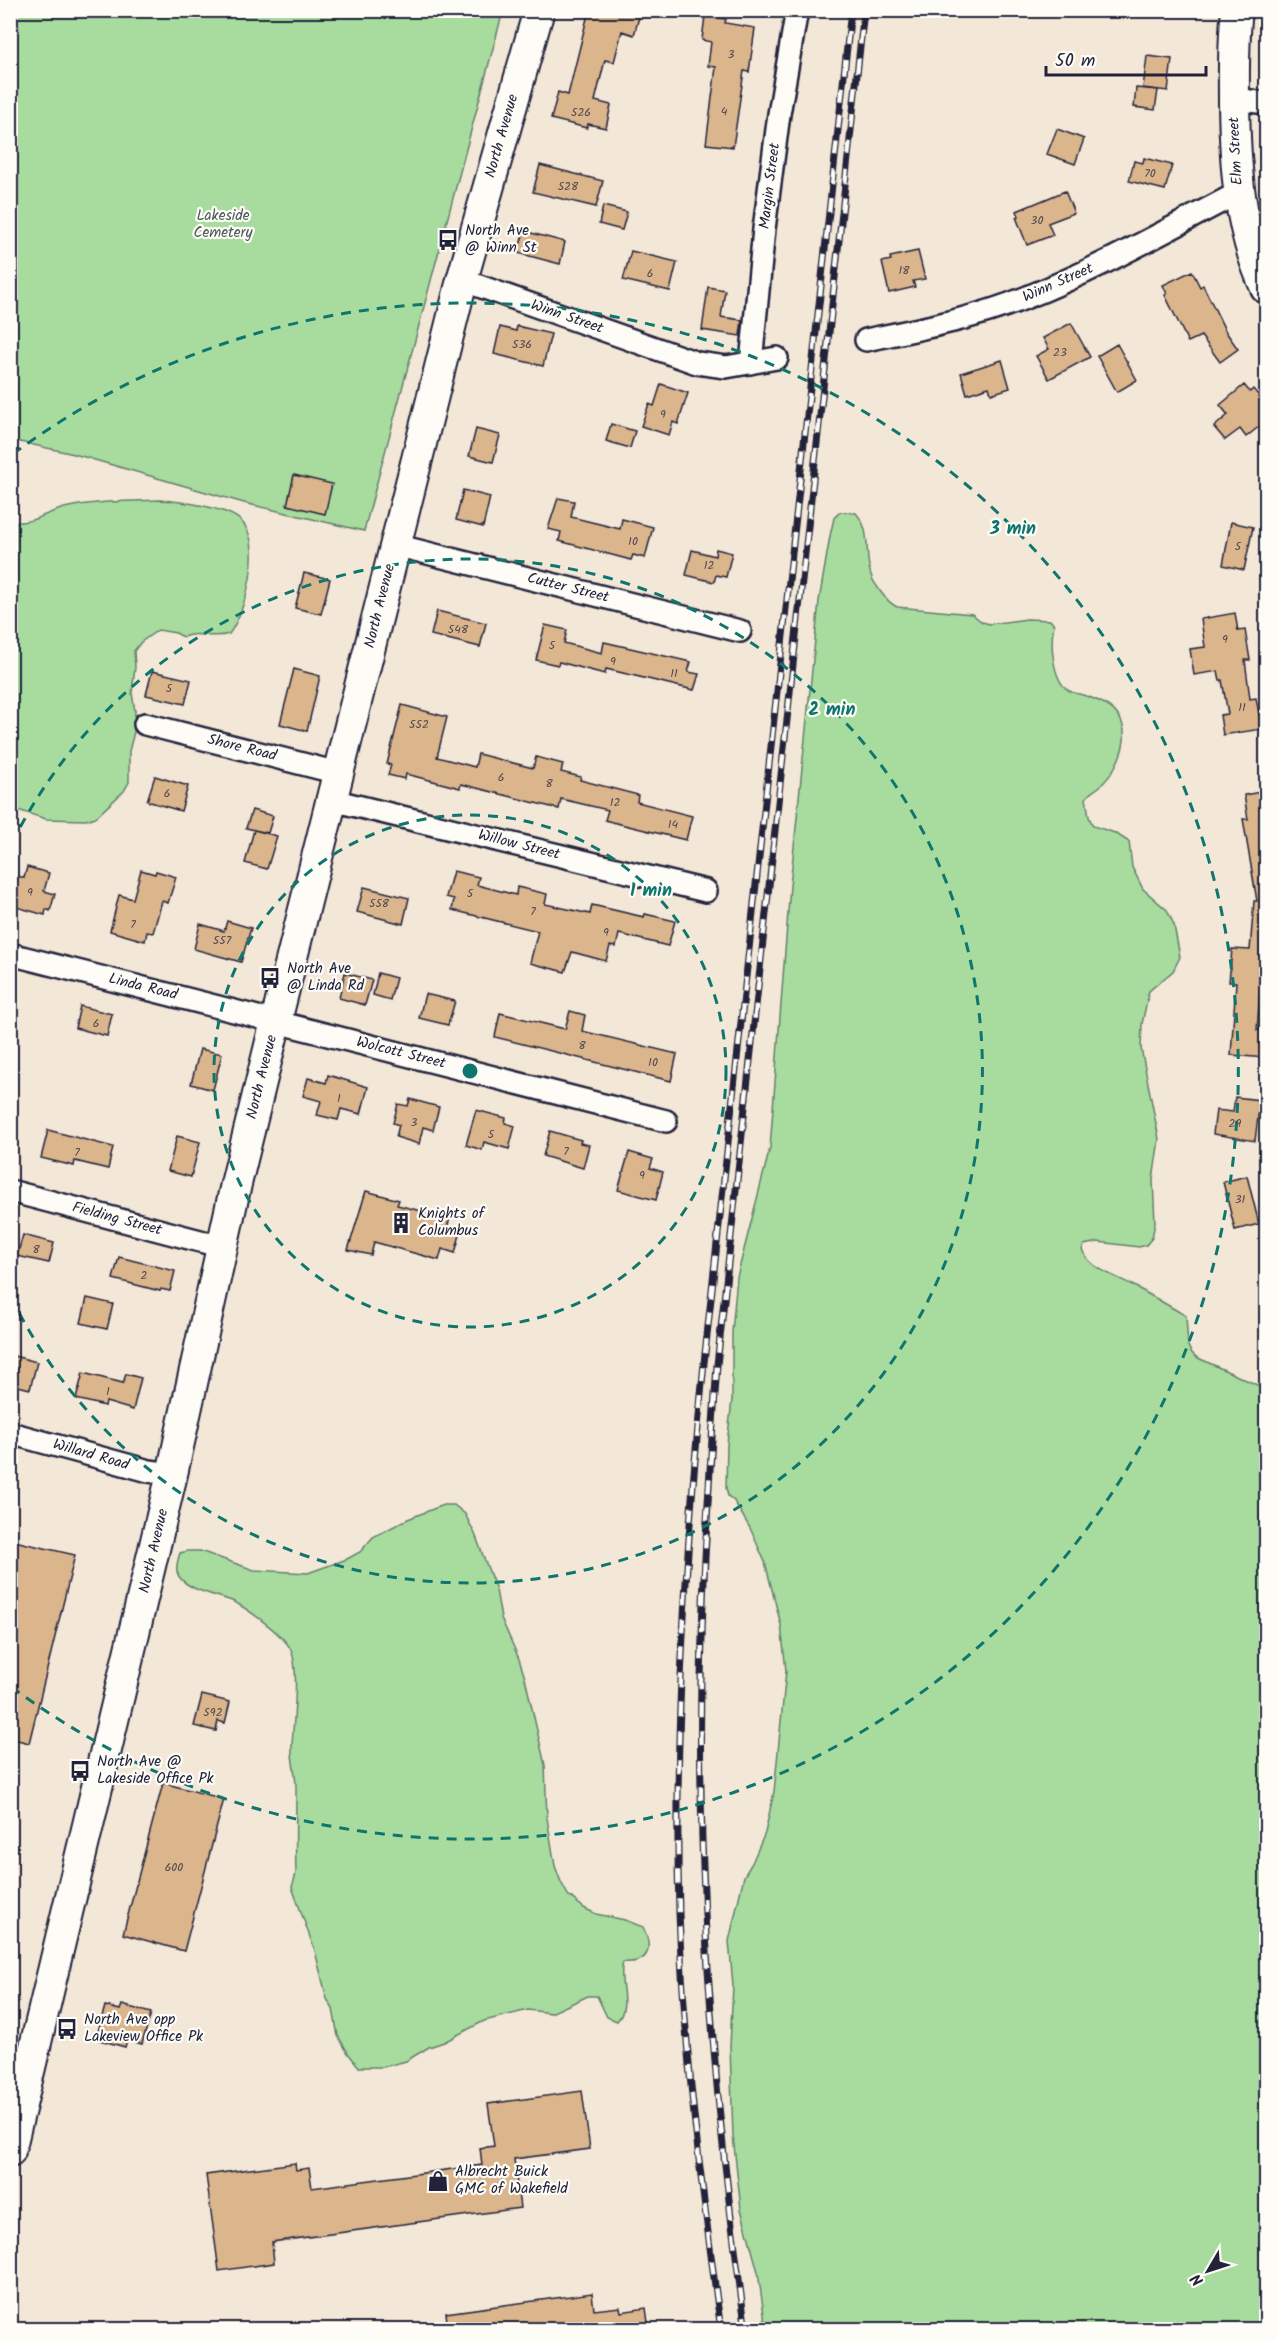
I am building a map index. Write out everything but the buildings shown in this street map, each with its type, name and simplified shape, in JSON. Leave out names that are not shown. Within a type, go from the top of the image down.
[{"type":"street","name":"North Avenue","points":[[10,2151],[172,1474],[236,1184],[276,1021],[462,280],[539,10]]},
{"type":"street","name":"Margin Street","points":[[751,363],[764,229],[779,114],[797,10]]},
{"type":"street","name":"Elm Street","points":[[1237,10],[1233,55],[1234,154],[1238,193],[1250,246],[1266,288]]},
{"type":"street","points":[[1234,99],[1266,103]]},
{"type":"street","name":"Winn Street","points":[[866,340],[969,316],[1023,300],[1089,271],[1238,193]]},
{"type":"street","name":"Winn Street","points":[[462,280],[697,363],[726,367],[777,358]]},
{"type":"street","name":"Cutter Street","points":[[394,545],[740,632]]},
{"type":"street","name":"Shore Road","points":[[145,724],[335,787]]},
{"type":"street","name":"Willow Street","points":[[335,787],[706,891]]},
{"type":"street","name":"Linda Road","points":[[10,954],[276,1021]]},
{"type":"street","name":"Wolcott Street","points":[[276,1021],[666,1121]]},
{"type":"street","name":"Fielding Street","points":[[10,1191],[223,1246]]},
{"type":"street","name":"Willard Road","points":[[10,1433],[149,1471],[172,1474]]},
{"type":"green space","name":"Lakeside Cemetery","points":[[11,11],[503,11],[364,531],[244,503],[74,454],[11,440]]},
{"type":"green space","points":[[160,500],[190,503],[233,515],[240,520],[247,531],[251,544],[250,577],[247,594],[235,623],[229,634],[222,636],[195,634],[183,637],[176,633],[158,630],[141,642],[134,651],[132,693],[135,711],[134,732],[129,751],[129,782],[124,791],[96,817],[86,820],[46,819],[11,808],[11,522],[27,521],[80,505]]},
{"type":"green space","points":[[840,512],[856,513],[861,520],[866,536],[869,570],[872,578],[885,598],[897,607],[972,614],[982,622],[990,624],[1027,619],[1050,620],[1054,625],[1052,641],[1058,678],[1068,690],[1101,702],[1110,708],[1122,723],[1124,732],[1121,753],[1109,777],[1086,798],[1089,817],[1093,826],[1115,833],[1129,842],[1132,867],[1143,889],[1167,910],[1174,925],[1180,957],[1173,971],[1149,991],[1142,1024],[1141,1048],[1159,1139],[1153,1180],[1155,1223],[1152,1238],[1146,1245],[1139,1247],[1098,1242],[1084,1245],[1082,1250],[1091,1263],[1097,1267],[1186,1316],[1188,1346],[1196,1357],[1266,1389],[1266,2329],[766,2329],[758,2272],[741,2209],[733,2136],[730,2047],[733,1985],[729,1941],[744,1876],[765,1833],[774,1792],[786,1671],[781,1625],[765,1562],[750,1528],[734,1501],[728,1496],[726,1488],[727,1444],[732,1400],[732,1332],[737,1277],[770,1148],[790,886],[819,601],[834,518]]},
{"type":"green space","points":[[443,1505],[454,1505],[465,1514],[475,1534],[496,1590],[501,1618],[525,1678],[545,1765],[547,1818],[555,1866],[561,1882],[568,1895],[584,1908],[596,1914],[625,1920],[643,1927],[648,1948],[644,1957],[639,1960],[623,1962],[624,2000],[621,2015],[617,2021],[607,2017],[597,1996],[588,1996],[551,2013],[528,2010],[484,2021],[444,2042],[429,2047],[406,2061],[383,2067],[359,2067],[338,2036],[333,2009],[327,1999],[315,1951],[292,1887],[296,1874],[296,1787],[292,1751],[295,1671],[291,1650],[274,1630],[247,1610],[232,1601],[193,1588],[186,1583],[177,1572],[177,1565],[180,1553],[200,1551],[254,1570],[308,1573],[347,1559],[360,1552],[373,1537],[408,1519]]},
{"type":"railway","points":[[721,2330],[695,2122],[681,1965],[678,1775],[683,1638],[704,1363],[851,10]]},
{"type":"railway","points":[[746,2330],[724,2158],[704,1897],[701,1723],[706,1535],[717,1365],[864,10]]},
{"type":"place","name":"North Ave @ Winn St","points":[[448,240]]},
{"type":"place","name":"North Ave @ Linda Rd","points":[[270,978]]},
{"type":"place","name":"Knights of Columbus","points":[[401,1223]]},
{"type":"place","name":"North Ave @ Lakeside Office Pk","points":[[80,1771]]},
{"type":"place","name":"North Ave opp Lakeview Office Pk","points":[[67,2029]]},
{"type":"place","name":"Albrecht Buick GMC of Wakefield","points":[[438,2181]]}]
